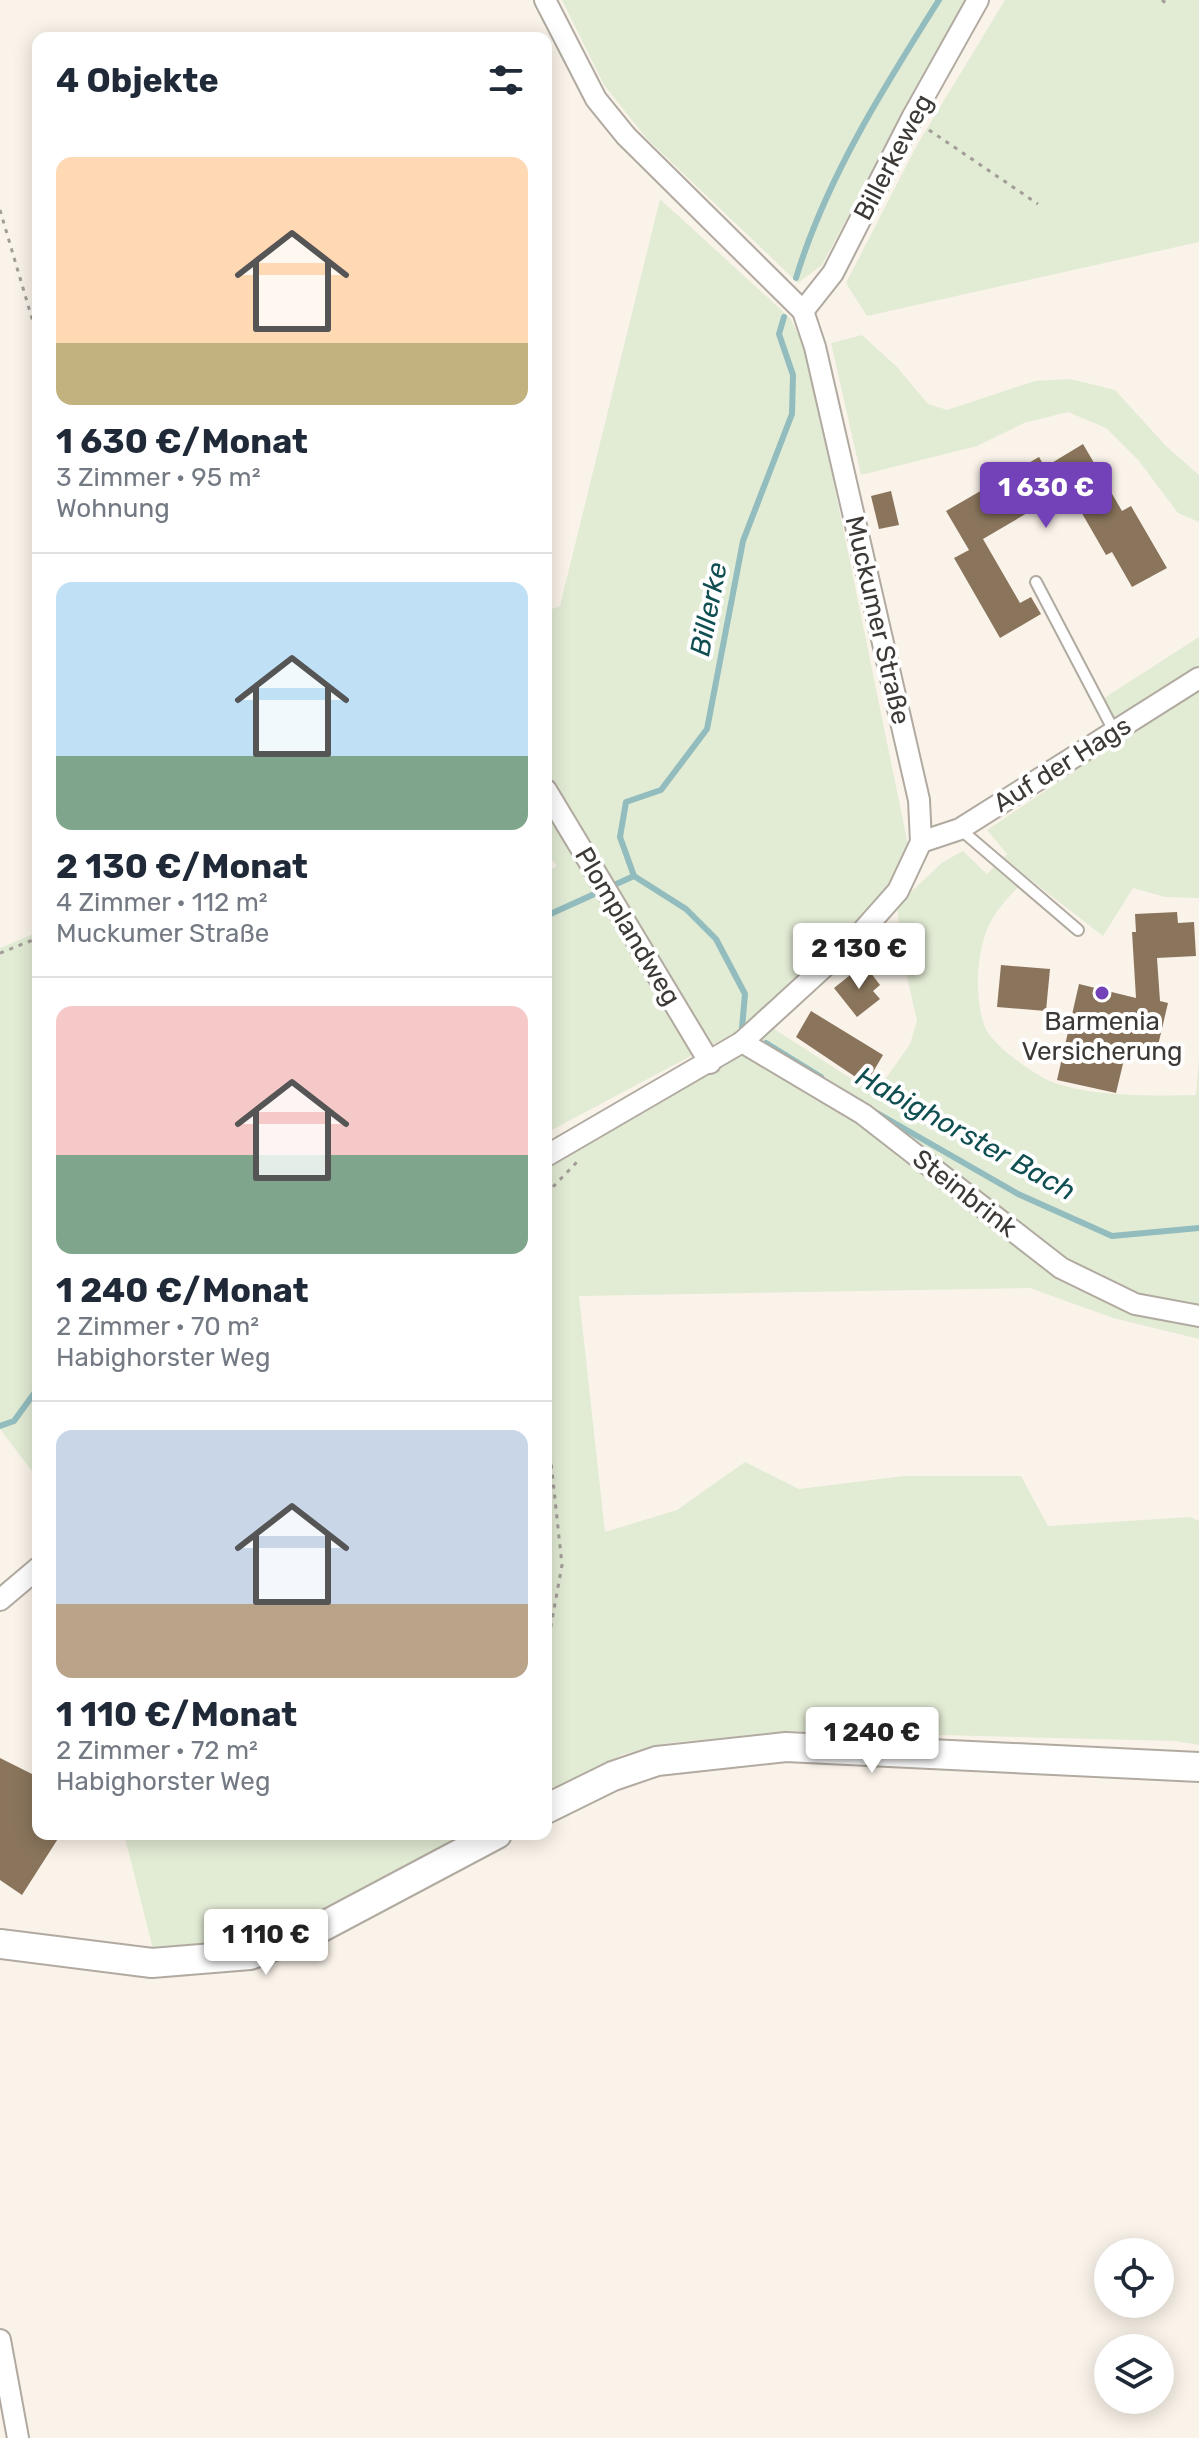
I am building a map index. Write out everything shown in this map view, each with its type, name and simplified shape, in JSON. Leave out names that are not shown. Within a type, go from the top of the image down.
[{"type":"street","name":"Muckumer Straße","points":[[545,0],[596,99],[626,136],[803,311],[819,362],[919,800],[921,842],[898,891],[859,935],[742,1042],[552,1153]]},
{"type":"street","name":"Billerkeweg","points":[[803,311],[833,273],[912,118],[978,0]]},
{"type":"street","name":"Auf der Hags","points":[[921,842],[960,829],[1199,678]]},
{"type":"street","name":"Plomplandweg","points":[[552,800],[710,1063]]},
{"type":"street","name":"Steinbrink","points":[[742,1042],[863,1114],[1061,1268],[1135,1304],[1199,1316]]},
{"type":"street","points":[[0,1600],[32,1573]]},
{"type":"street","points":[[552,1806],[613,1776],[657,1761],[786,1747],[1199,1767]]},
{"type":"street","points":[[0,1944],[152,1963],[250,1955],[320,1928],[486,1840]]},
{"type":"street","points":[[0,2340],[18,2438]]},
{"type":"lane","points":[[1036,582],[1114,731]]},
{"type":"lane","points":[[960,829],[1078,930]]},
{"type":"path","points":[[1162,0],[1167,4]]},
{"type":"path","points":[[912,118],[1038,204]]},
{"type":"path","points":[[0,210],[32,319]]},
{"type":"path","points":[[0,953],[32,940]]},
{"type":"path","points":[[552,1471],[562,1565],[552,1620]]},
{"type":"green space","points":[[562,0],[970,0],[900,119],[822,265],[798,283],[647,139],[604,85]]},
{"type":"green space","points":[[1005,0],[1199,0],[1199,242],[867,316],[846,283],[917,145]]},
{"type":"green space","points":[[660,199],[790,318],[807,352],[908,845],[888,891],[753,1023],[552,1130],[552,869],[557,866],[552,860],[552,609],[560,606]]},
{"type":"green space","points":[[862,335],[897,367],[928,404],[947,410],[1035,381],[1070,379],[1115,390],[1166,446],[1199,475],[1199,522],[1178,513],[1139,461],[1106,428],[1068,412],[1024,423],[977,446],[861,475],[831,343]]},
{"type":"green space","points":[[1199,637],[1199,898],[1165,897],[1133,888],[1103,936],[1027,877],[989,925],[981,949],[979,1003],[985,1027],[995,1042],[1034,1072],[1066,1086],[1102,1093],[1196,1095],[1199,1060],[1199,1339],[1113,1318],[1030,1288],[579,1296],[605,1532],[677,1510],[745,1462],[799,1489],[904,1476],[1021,1476],[1048,1526],[1191,1517],[1199,1521],[1199,1745],[1176,1741],[788,1731],[668,1743],[624,1754],[552,1788],[552,1162],[743,1053],[771,1027],[875,1094],[910,1044],[917,1021],[902,955],[897,905],[943,862],[963,851],[987,874],[1007,854],[987,830],[1121,740],[1098,702]]},
{"type":"green space","points":[[32,935],[32,1471],[0,1429],[0,948]]},
{"type":"green space","points":[[126,1840],[455,1840],[317,1918],[276,1935],[207,1948],[153,1949]]},
{"type":"building","points":[[1083,444],[1122,511],[1131,506],[1167,568],[1132,587],[1112,552],[1106,555],[1068,489],[983,539],[1020,603],[1031,597],[1041,614],[1000,638],[954,558],[969,550],[946,511],[1039,457],[1045,467]]},
{"type":"building","points":[[891,491],[899,525],[879,529],[871,496]]},
{"type":"building","points":[[1177,912],[1178,923],[1194,922],[1196,956],[1157,958],[1160,1001],[1168,1003],[1156,1054],[1127,1047],[1116,1093],[1057,1080],[1079,984],[1136,998],[1132,932],[1136,932],[1135,914]]},
{"type":"building","points":[[864,964],[880,985],[873,991],[880,999],[857,1017],[834,988]]},
{"type":"building","points":[[1001,965],[1050,969],[1046,1011],[997,1007]]},
{"type":"building","points":[[811,1011],[883,1055],[866,1084],[796,1037]]},
{"type":"building","points":[[0,1758],[32,1774],[32,1840],[57,1840],[22,1895],[0,1880]]},
{"type":"waterway","name":"Billerke","points":[[796,278],[823,205],[858,134],[939,0]]},
{"type":"waterway","name":"Billerke","points":[[634,876],[620,837],[626,802],[661,790],[707,729],[743,541],[792,414],[793,375],[779,334],[784,317]]},
{"type":"waterway","name":"Habighorster Bach","points":[[552,913],[634,876],[686,909],[716,939],[745,994],[742,1028]]},
{"type":"waterway","name":"Habighorster Bach","points":[[766,1043],[821,1077]]},
{"type":"waterway","name":"Habighorster Bach","points":[[877,1113],[1018,1194],[1112,1236],[1199,1228]]},
{"type":"waterway","name":"Habighorster Bach","points":[[0,1426],[14,1421],[32,1396]]},
{"type":"place","name":"Barmenia Versicherung","points":[[1102,993]]}]
